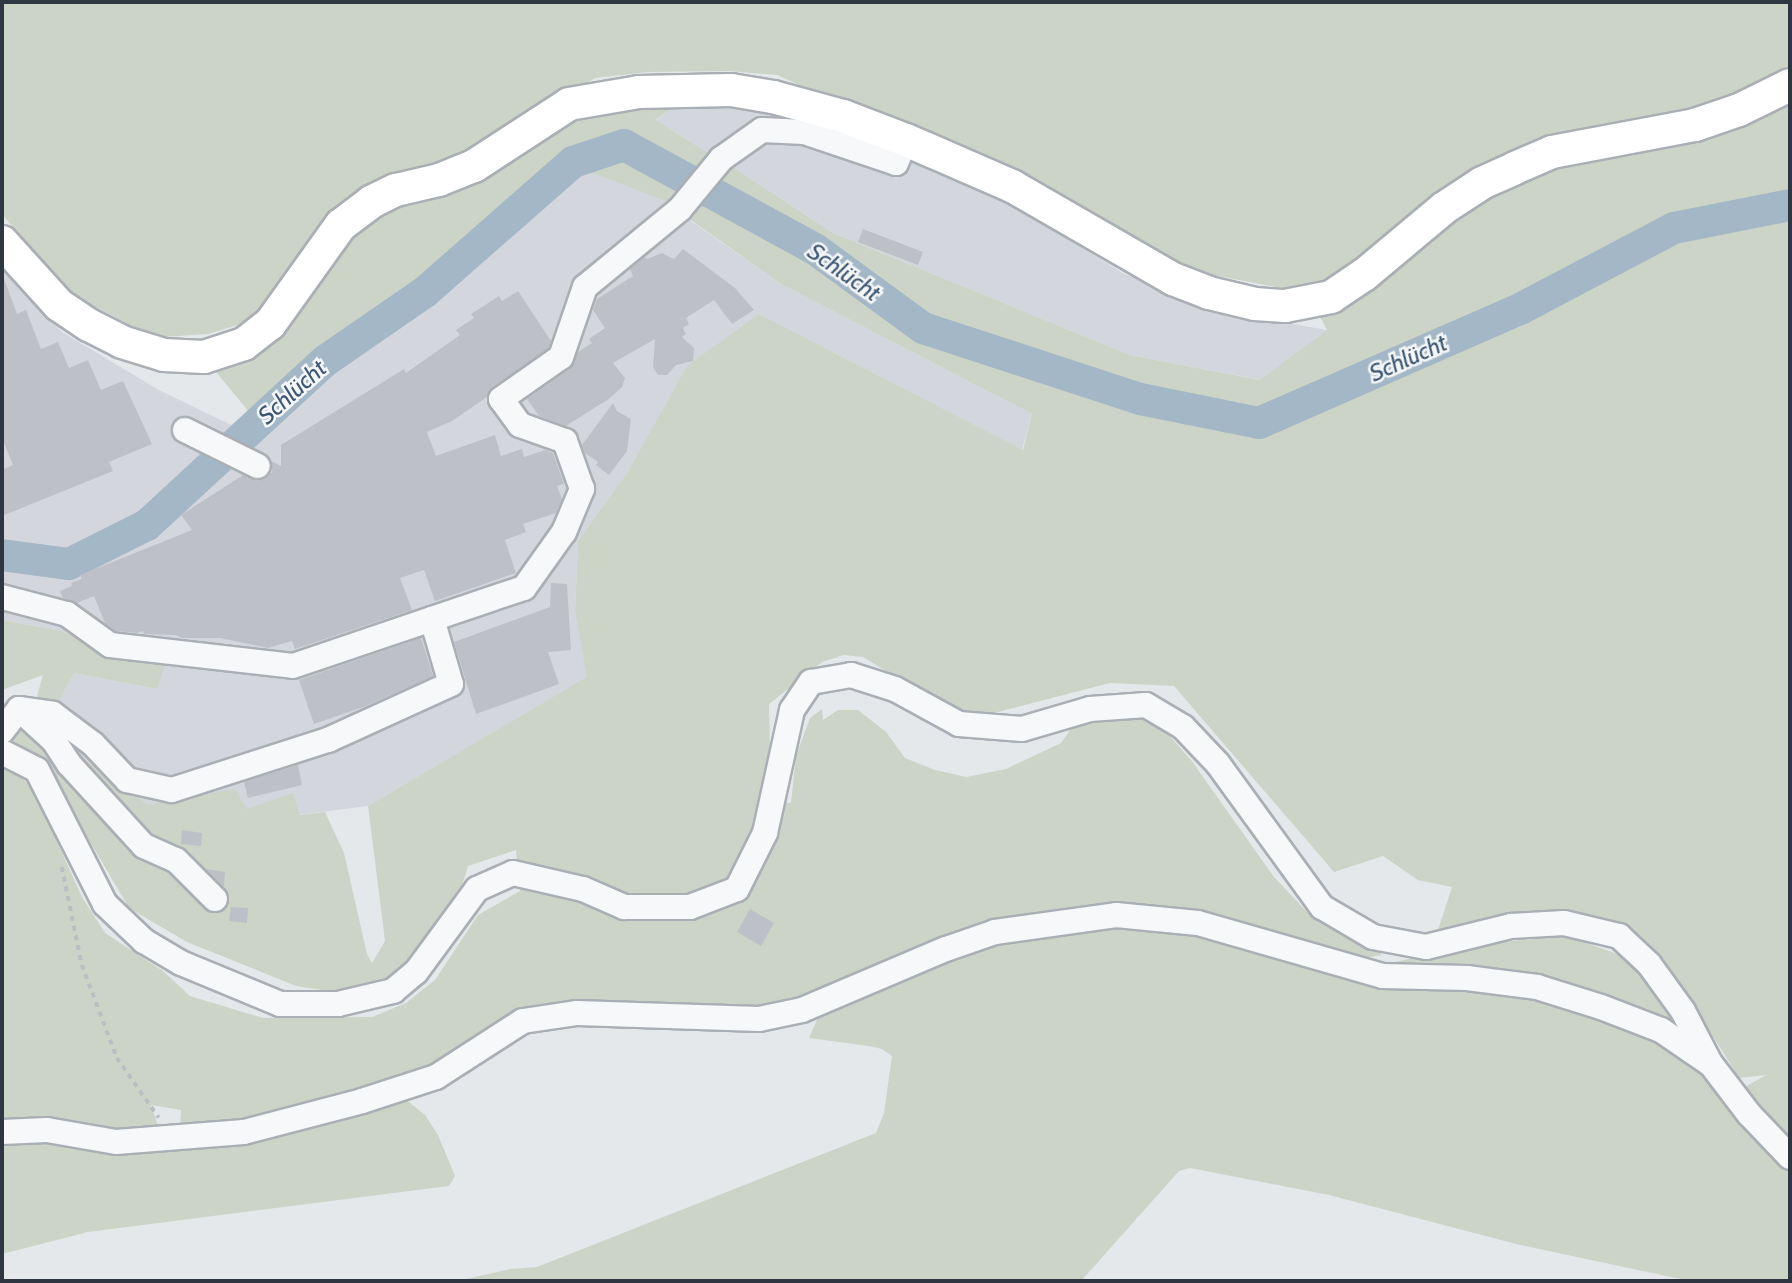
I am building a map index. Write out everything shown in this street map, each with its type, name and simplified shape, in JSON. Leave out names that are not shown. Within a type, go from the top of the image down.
[{"type":"main road","points":[[2,242],[59,304],[89,325],[122,342],[164,355],[204,357],[244,344],[270,324],[341,225],[371,202],[396,190],[439,180],[474,166],[569,104],[639,92],[731,90],[774,97],[843,116],[906,140],[1012,186],[1173,279],[1209,293],[1255,304],[1285,306],[1331,297],[1364,275],[1444,208],[1482,183],[1515,168],[1552,152],[1695,125],[1740,110],[1790,85]]},
{"type":"street","points":[[2,597],[67,614],[110,645],[293,666],[524,588],[564,532],[582,489],[565,441],[520,425],[501,399],[561,358],[585,287],[680,209],[721,159],[762,130],[804,132],[896,163],[906,140]]},
{"type":"street","points":[[185,430],[258,466]]},
{"type":"street","points":[[19,709],[53,714],[93,744],[127,780],[172,790],[328,740],[451,684],[432,619]]},
{"type":"street","points":[[2,752],[37,769],[105,904],[144,941],[181,962],[280,1004],[338,1004],[393,991],[416,972],[477,889],[513,873],[583,889],[624,907],[690,907],[737,889],[765,833],[792,710],[811,682],[851,675],[895,689],[959,724],[1022,729],[1090,709],[1146,705],[1183,727],[1218,764],[1322,906],[1373,937],[1426,947],[1511,926],[1564,923],[1619,936],[1649,964],[1683,1011],[1710,1063],[1749,1114],[1790,1157]]},
{"type":"street","points":[[2,731],[19,709]]},
{"type":"street","points":[[19,709],[54,741],[69,764],[144,846],[176,860],[215,900]]},
{"type":"street","points":[[2,1132],[47,1130],[116,1142],[244,1132],[362,1101],[436,1077],[523,1021],[577,1013],[759,1019],[802,1010],[946,949],[995,932],[1116,915],[1198,923],[1383,976],[1467,978],[1537,987],[1661,1030],[1710,1063]]},
{"type":"path","points":[[60,854],[82,965],[117,1058],[173,1136]]},
{"type":"shaded area","points":[[2,2],[1790,2],[1790,1142],[1755,1104],[1745,1087],[1766,1075],[1739,1078],[1680,983],[1657,955],[1611,923],[1436,936],[1452,887],[1418,880],[1383,856],[1334,872],[1174,686],[1110,683],[998,712],[955,713],[863,657],[844,655],[822,662],[769,704],[771,801],[791,803],[796,756],[810,718],[822,709],[823,720],[838,710],[858,710],[886,732],[905,758],[935,770],[966,777],[1006,769],[1061,743],[1073,726],[1142,717],[1166,732],[1191,760],[1274,877],[1307,912],[1346,937],[1382,949],[1381,955],[1360,959],[1098,911],[758,1017],[539,1007],[405,1085],[245,1128],[180,1130],[181,1110],[151,1105],[159,1130],[119,1134],[2,1125],[2,768],[12,770],[32,787],[82,897],[105,933],[163,971],[190,996],[263,1018],[372,1017],[406,1003],[435,980],[478,915],[520,891],[516,850],[468,866],[457,902],[406,976],[354,995],[296,986],[187,942],[129,908],[55,782],[13,740],[31,718],[43,675],[2,690],[2,620],[61,631],[118,649],[168,655],[157,689],[74,673],[39,738],[63,766],[84,759],[148,805],[235,789],[247,809],[293,793],[300,815],[325,812],[344,853],[367,954],[372,963],[385,941],[368,806],[587,677],[575,612],[578,541],[629,470],[687,366],[759,314],[1023,450],[1032,414],[781,284],[688,218],[728,164],[833,233],[1130,355],[1260,380],[1327,330],[1308,293],[1181,269],[1047,197],[777,75],[729,71],[648,72],[595,78],[488,145],[392,176],[263,311],[241,324],[208,334],[162,337],[130,325],[68,292],[2,214]]},
{"type":"shaded area","points":[[591,105],[676,106],[655,120],[711,155],[674,204],[585,170],[409,315],[258,423],[212,367],[303,302],[367,222],[399,202]]},
{"type":"shaded area","points":[[676,106],[746,109],[816,125],[969,182],[1035,218],[1124,274],[1224,312],[1327,330],[1261,380],[1130,355],[833,233],[728,164],[688,219],[781,284],[1032,414],[1022,450],[759,314],[629,470],[578,541],[575,612],[588,677],[368,806],[115,838],[39,738],[74,673],[157,689],[118,649],[61,631],[2,620],[2,270],[62,332],[159,390],[256,437],[585,170]]},
{"type":"shaded area","points":[[1134,924],[1528,993],[1656,1036],[1703,1072],[1745,1127],[1767,1151],[1790,1169],[1790,1281],[1690,1281],[1520,1245],[1329,1195],[1190,1168],[1179,1171],[1081,1281],[457,1281],[511,1269],[537,1267],[876,1133],[884,1113],[892,1056],[882,1049],[869,1046],[809,1038],[820,1013],[983,946]]},
{"type":"shaded area","points":[[1567,936],[1620,955],[1651,979],[1694,1043],[1632,1011],[1371,967],[1480,944]]},
{"type":"shaded area","points":[[404,1098],[425,1115],[438,1135],[455,1176],[449,1186],[88,1232],[2,1254],[2,1140],[31,1137],[118,1150]]},
{"type":"building","points":[[863,229],[923,252],[918,265],[858,242]]},
{"type":"building","points":[[683,249],[735,288],[754,310],[732,324],[714,300],[686,318],[689,324],[683,328],[686,334],[682,337],[694,348],[693,361],[676,365],[667,375],[658,375],[653,367],[655,339],[613,363],[625,378],[622,387],[610,398],[566,426],[539,416],[527,399],[570,369],[578,352],[592,343],[589,339],[605,328],[593,310],[597,299],[633,276],[630,269],[645,257],[647,259],[662,253],[674,259]]},
{"type":"building","points":[[3,276],[17,314],[26,310],[41,349],[58,342],[69,368],[88,360],[101,390],[123,381],[152,444],[109,462],[113,471],[2,516],[2,470],[13,465],[2,438]]},
{"type":"building","points":[[518,291],[551,341],[549,348],[492,387],[487,397],[452,421],[427,432],[436,456],[495,435],[501,456],[522,449],[524,457],[545,450],[553,453],[564,484],[557,486],[562,499],[556,513],[523,524],[526,532],[505,540],[516,573],[435,601],[424,570],[400,578],[412,610],[295,649],[292,641],[268,648],[220,638],[182,638],[176,635],[144,634],[143,631],[116,631],[105,623],[94,596],[77,603],[63,598],[60,591],[82,579],[80,575],[192,530],[181,515],[243,475],[258,481],[267,478],[272,472],[271,461],[281,466],[281,445],[404,369],[406,373],[460,335],[456,330],[474,318],[471,314],[499,296],[502,301]]},
{"type":"building","points":[[613,403],[617,411],[631,419],[627,451],[609,475],[596,465],[598,462],[585,453],[582,445]]},
{"type":"building","points":[[551,583],[567,584],[571,650],[548,652],[559,684],[476,714],[454,642],[550,607]]},
{"type":"building","points":[[421,638],[433,676],[366,706],[314,724],[299,680]]},
{"type":"building","points":[[298,765],[302,785],[248,798],[244,782]]},
{"type":"building","points":[[182,830],[202,833],[201,846],[181,844]]},
{"type":"building","points":[[206,869],[225,872],[224,886],[222,885]]},
{"type":"building","points":[[231,907],[248,908],[247,923],[229,921]]},
{"type":"building","points":[[750,909],[774,923],[761,946],[737,932]]},
{"type":"waterway","name":"Schlücht","points":[[2,555],[69,564],[147,525],[325,361],[425,292],[573,162],[624,145],[815,249],[923,328],[1140,399],[1259,423],[1522,308],[1674,228],[1790,205]]}]
